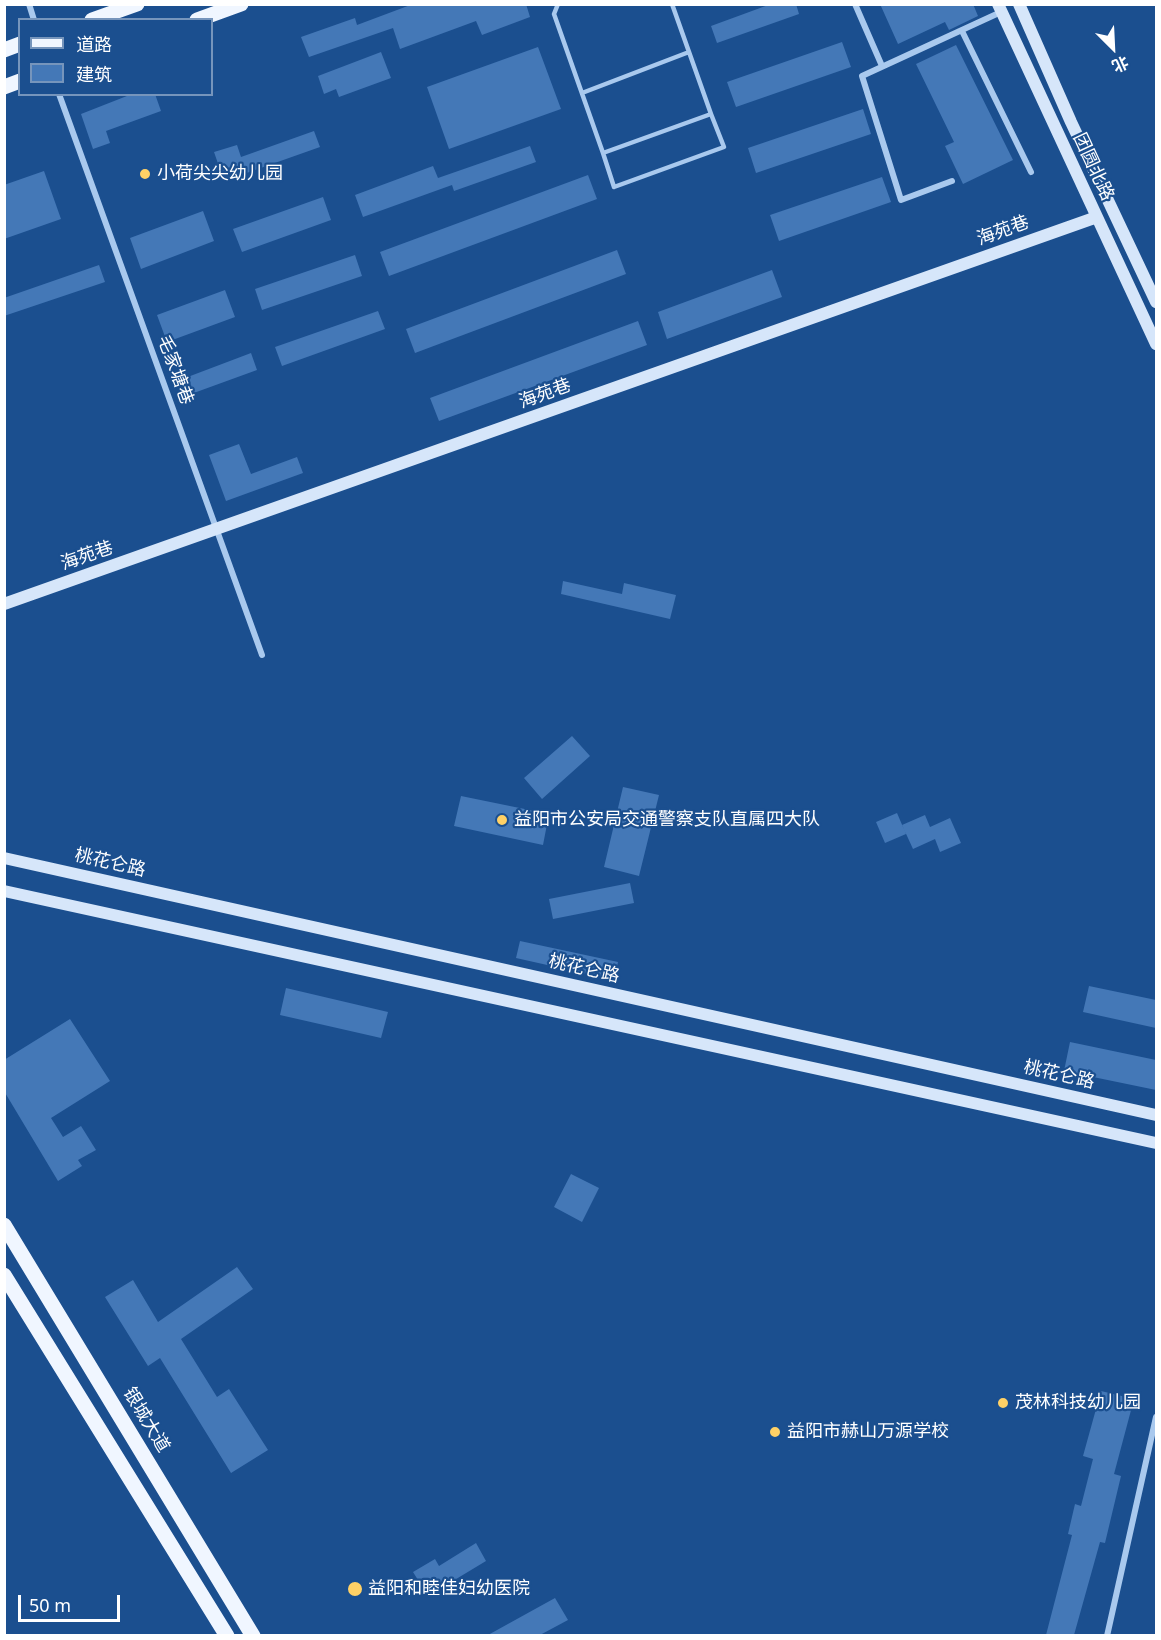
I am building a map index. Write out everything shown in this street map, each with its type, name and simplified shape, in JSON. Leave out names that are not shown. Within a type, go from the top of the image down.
[{"type":"main road","points":[[98,18],[137,4]]},
{"type":"main road","points":[[202,18],[241,4]]},
{"type":"main road","name":"团圆北路","points":[[1019,4],[1071,122],[1156,302]]},
{"type":"main road","name":"团圆北路","points":[[1000,8],[1156,344]]},
{"type":"main road","name":"海苑巷","points":[[4,604],[1097,217]]},
{"type":"main road","name":"桃花仑路","points":[[4,858],[1156,1115]]},
{"type":"main road","points":[[4,891],[1156,1143]]},
{"type":"main road","name":"银城大道","points":[[4,1225],[254,1635]]},
{"type":"main road","points":[[4,1275],[227,1635]]},
{"type":"street","points":[[855,4],[882,66]]},
{"type":"street","points":[[952,181],[901,200],[862,75],[962,31],[1000,8]]},
{"type":"street","points":[[962,31],[1031,172]]},
{"type":"street","name":"毛家塘巷","points":[[60,96],[262,655]]},
{"type":"street","points":[[1107,1635],[1156,1417]]},
{"type":"lane","points":[[558,4],[554,14],[614,187],[724,147],[672,4]]},
{"type":"lane","points":[[582,93],[689,52]]},
{"type":"lane","points":[[603,153],[711,114]]},
{"type":"building","points":[[413,4],[526,4],[530,17],[482,35],[476,21],[400,49],[393,28],[309,57],[301,37],[355,18],[357,25]]},
{"type":"building","points":[[771,4],[796,4],[799,14],[717,43],[711,26]]},
{"type":"building","points":[[880,4],[973,4],[978,16],[949,30],[945,22],[898,44]]},
{"type":"building","points":[[842,42],[851,67],[736,107],[727,82]]},
{"type":"building","points":[[956,45],[1013,160],[963,184],[945,146],[954,142],[916,64]]},
{"type":"building","points":[[538,47],[561,109],[449,149],[427,87]]},
{"type":"building","points":[[381,52],[391,78],[339,97],[336,89],[324,94],[318,76]]},
{"type":"building","points":[[127,96],[156,96],[161,111],[106,131],[110,143],[93,149],[81,114]]},
{"type":"building","points":[[863,109],[871,134],[756,173],[748,148]]},
{"type":"building","points":[[314,131],[320,147],[224,181],[214,152],[237,145],[241,157]]},
{"type":"building","points":[[530,146],[536,162],[454,191],[452,185],[363,217],[355,195],[433,166],[438,178]]},
{"type":"building","points":[[44,171],[61,219],[4,239],[4,185]]},
{"type":"building","points":[[588,175],[597,199],[389,276],[380,252]]},
{"type":"building","points":[[882,177],[891,202],[779,241],[770,215]]},
{"type":"building","points":[[323,197],[331,220],[242,252],[233,229]]},
{"type":"building","points":[[203,211],[214,241],[141,269],[130,238]]},
{"type":"building","points":[[617,250],[626,274],[415,353],[406,329]]},
{"type":"building","points":[[355,255],[362,276],[262,310],[255,289]]},
{"type":"building","points":[[99,265],[105,282],[4,316],[4,298]]},
{"type":"building","points":[[772,270],[782,297],[667,339],[658,312]]},
{"type":"building","points":[[225,290],[235,317],[167,342],[157,315]]},
{"type":"building","points":[[378,311],[385,329],[282,366],[275,347]]},
{"type":"building","points":[[638,321],[647,345],[439,421],[430,398]]},
{"type":"building","points":[[251,353],[257,370],[191,394],[185,378]]},
{"type":"building","points":[[239,444],[251,474],[297,457],[303,473],[226,501],[209,455]]},
{"type":"building","points":[[563,581],[622,594],[624,583],[676,595],[670,619],[561,594]]},
{"type":"building","points":[[572,736],[590,756],[542,799],[524,778]]},
{"type":"building","points":[[623,787],[659,795],[639,876],[604,867]]},
{"type":"building","name":"益阳市公安局交通警察支队直属四大队","points":[[461,796],[549,814],[543,845],[454,826]]},
{"type":"building","points":[[897,813],[906,834],[885,843],[876,822]]},
{"type":"building","points":[[925,815],[930,827],[950,818],[961,843],[940,852],[935,839],[913,849],[902,825]]},
{"type":"building","points":[[630,883],[634,903],[553,919],[549,899]]},
{"type":"building","points":[[520,941],[618,962],[614,980],[516,958]]},
{"type":"building","points":[[1089,986],[1156,1000],[1156,1028],[1083,1012]]},
{"type":"building","points":[[286,988],[388,1012],[381,1038],[280,1015]]},
{"type":"building","points":[[70,1019],[110,1081],[51,1118],[63,1137],[81,1126],[96,1150],[78,1160],[82,1166],[58,1181],[4,1091],[4,1060]]},
{"type":"building","points":[[1070,1042],[1156,1060],[1156,1090],[1064,1071]]},
{"type":"building","points":[[571,1174],[599,1188],[582,1222],[554,1207]]},
{"type":"building","points":[[237,1267],[253,1289],[181,1339],[217,1397],[229,1389],[268,1450],[231,1473],[160,1358],[148,1366],[105,1297],[133,1280],[158,1322]]},
{"type":"building","points":[[1101,1391],[1134,1399],[1114,1474],[1121,1476],[1105,1543],[1100,1542],[1074,1635],[1046,1635],[1072,1535],[1068,1534],[1075,1504],[1081,1506],[1093,1459],[1083,1456]]},
{"type":"building","points":[[476,1543],[486,1561],[428,1596],[413,1572],[435,1559],[439,1566]]},
{"type":"building","points":[[555,1598],[568,1620],[540,1635],[488,1635]]},
{"type":"place","name":"小荷尖尖幼儿园","points":[[145,174]]},
{"type":"place","name":"益阳市公安局交通警察支队直属四大队","points":[[502,820]]},
{"type":"place","name":"茂林科技幼儿园","points":[[1003,1403]]},
{"type":"place","name":"益阳市赫山万源学校","points":[[775,1432]]},
{"type":"place","name":"益阳和睦佳妇幼医院","points":[[355,1589]]}]
